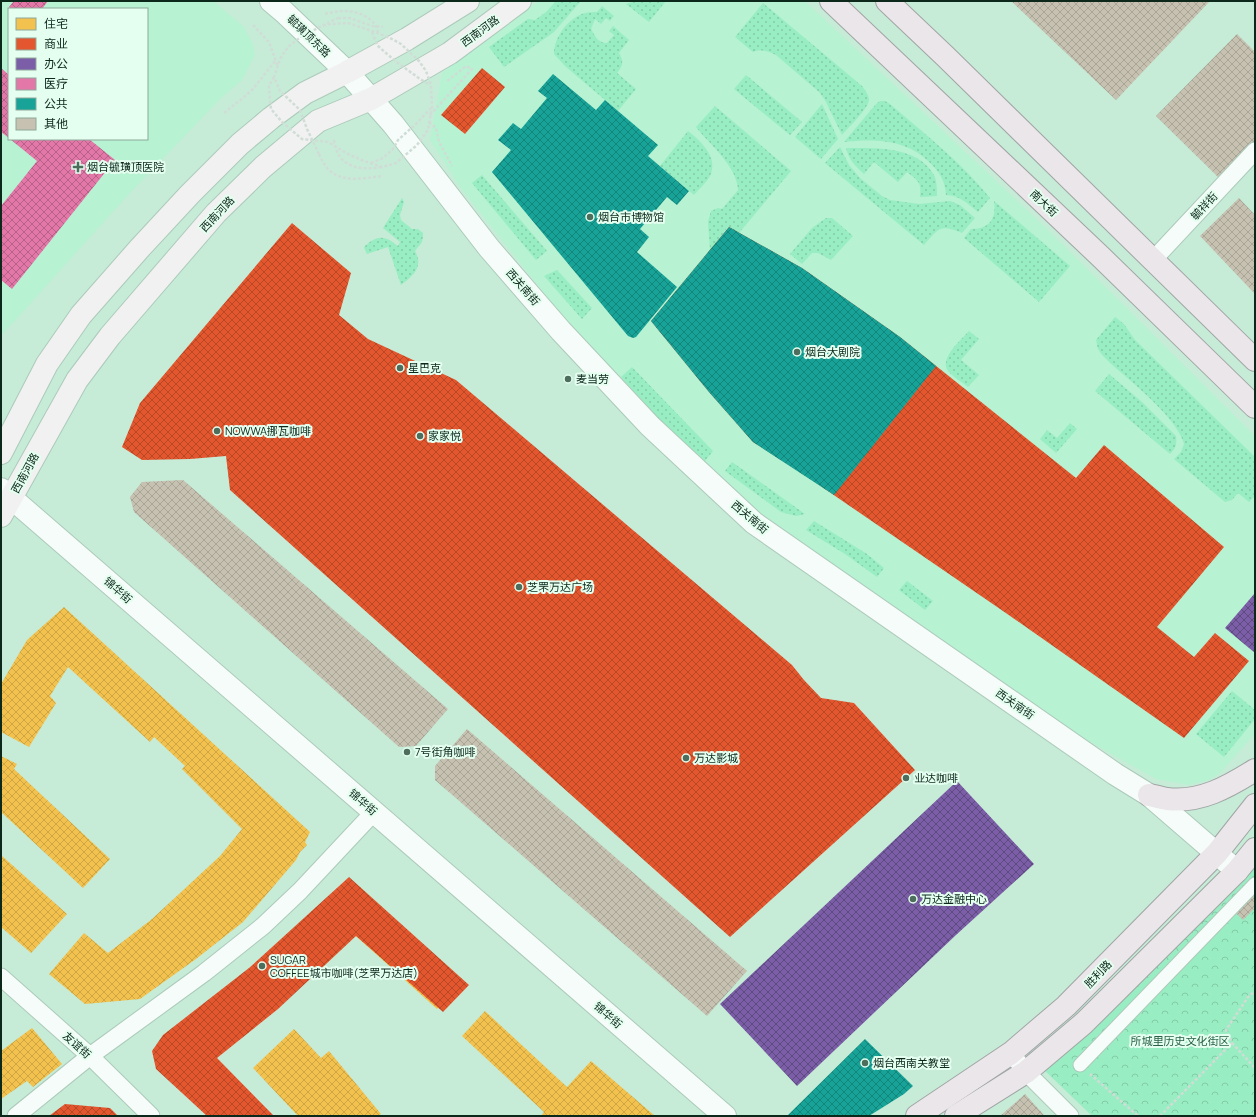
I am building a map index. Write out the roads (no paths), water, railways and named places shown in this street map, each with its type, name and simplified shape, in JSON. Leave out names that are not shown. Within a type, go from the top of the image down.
[{"type":"main road","points":[[1,453],[47,364],[81,315],[190,194],[240,144],[305,93],[407,39],[468,1]]},
{"type":"main road","name":"西南河路","points":[[1,516],[6,493],[77,380],[110,336],[216,213],[263,167],[318,121],[371,99],[450,52],[520,1]]},
{"type":"main road","name":"南大街","points":[[831,1],[1101,257],[1255,407]]},
{"type":"main road","points":[[887,1],[1255,360]]},
{"type":"main road","points":[[1148,795],[1167,799],[1184,800],[1200,798],[1220,790],[1255,770]]},
{"type":"main road","name":"胜利路","points":[[917,1116],[1011,1053],[1066,1006],[1217,853],[1255,805]]},
{"type":"main road","points":[[956,1116],[1026,1072],[1084,1023],[1237,871],[1255,849]]},
{"type":"street","name":"毓璜顶东路","points":[[271,1],[347,72]]},
{"type":"street","name":"西关南街","points":[[347,72],[393,124],[489,248],[561,331],[650,426],[754,523],[1115,774],[1148,795],[1237,871]]},
{"type":"street","name":"毓祥街","points":[[1153,260],[1255,151]]},
{"type":"street","name":"锦华街","points":[[6,493],[725,1116]]},
{"type":"street","points":[[16,1116],[90,1056],[204,973],[262,926],[300,891],[374,812]]},
{"type":"street","points":[[1080,1065],[1254,887],[1237,871]]},
{"type":"street","name":"友谊街","points":[[1,977],[90,1056],[151,1116]]},
{"type":"street","points":[[1011,1053],[1026,1072],[1070,1116]]},
{"type":"place","name":"烟台毓璜顶医院","points":[[78,167]]},
{"type":"place","name":"烟台市博物馆","points":[[590,217]]},
{"type":"place","name":"烟台大剧院","points":[[797,352]]},
{"type":"place","name":"星巴克","points":[[400,368]]},
{"type":"place","name":"麦当劳","points":[[568,379]]},
{"type":"place","name":"NOWWA挪瓦咖啡","points":[[217,431]]},
{"type":"place","name":"家家悦","points":[[420,436]]},
{"type":"place","name":"芝罘万达广场","points":[[519,587]]},
{"type":"place","name":"7号街角咖啡","points":[[407,752]]},
{"type":"place","name":"万达影城","points":[[686,758]]},
{"type":"place","name":"业达咖啡","points":[[906,778]]},
{"type":"place","name":"万达金融中心","points":[[913,899]]},
{"type":"place","name":"SUGAR COFFEE城市咖啡(芝罘万达店)","points":[[262,966]]},
{"type":"place","name":"烟台西南关教堂","points":[[865,1063]]},
{"type":"park label","name":"所城里历史文化街区","points":[[1180,1041]]}]
